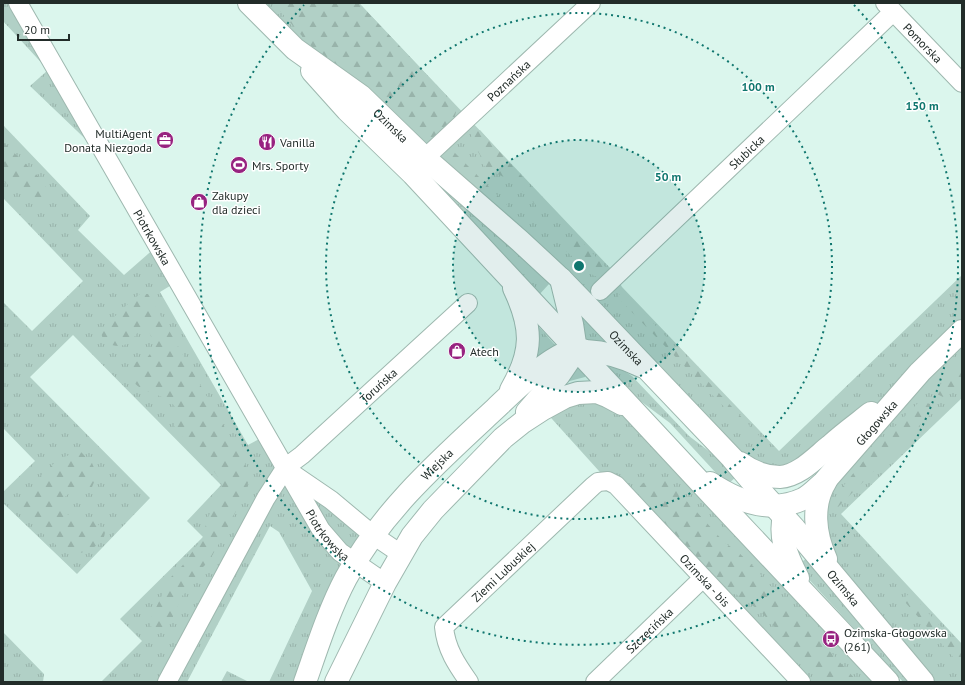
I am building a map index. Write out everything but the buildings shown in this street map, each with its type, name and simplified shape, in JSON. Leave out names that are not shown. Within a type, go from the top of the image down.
[{"type":"street","name":"Piotrkowska","points":[[18,3],[328,539],[340,552],[385,583]]},
{"type":"street","name":"Ozimska","points":[[249,3],[295,49],[347,110],[413,174],[888,682]]},
{"type":"street","name":"Poznańska","points":[[425,158],[591,3]]},
{"type":"street","name":"Pomorska","points":[[889,8],[962,83]]},
{"type":"street","name":"Słubicka","points":[[600,291],[889,8]]},
{"type":"street","name":"Ozimska","points":[[295,49],[361,96],[425,158],[561,279],[781,508],[836,578],[923,682]]},
{"type":"street","points":[[506,273],[520,303],[529,338],[526,358],[507,398]]},
{"type":"street","points":[[336,682],[385,583],[412,536],[426,518],[503,438],[559,375],[576,350],[572,324],[561,279]]},
{"type":"street","name":"Toruńska","points":[[287,469],[468,303]]},
{"type":"street","name":"Głogowska","points":[[781,508],[808,496],[832,472],[920,372],[962,331]]},
{"type":"street","name":"Wiejska","points":[[305,682],[338,594],[373,535],[389,514],[421,480],[507,398],[549,363],[576,350],[604,352],[633,362],[649,370]]},
{"type":"street","name":"Głogowska","points":[[732,458],[755,472],[780,477],[797,471],[830,446],[920,372]]},
{"type":"street","points":[[503,438],[523,422],[543,409],[565,397],[578,393],[597,392],[607,396],[638,416]]},
{"type":"street","points":[[664,444],[701,477],[727,494],[751,503],[781,508],[784,545],[798,577],[817,606]]},
{"type":"street","name":"Głogowska","points":[[781,508],[807,469],[830,446]]},
{"type":"street","name":"Piotrkowska","points":[[287,469],[330,500],[373,535],[401,554]]},
{"type":"street","points":[[166,682],[262,505],[287,469]]},
{"type":"street","name":"Głogowska","points":[[832,472],[821,492],[816,515],[817,532],[821,548],[836,578]]},
{"type":"street","name":"Ozimska - bis","points":[[608,481],[616,485],[621,490],[800,682]]},
{"type":"street","name":"Ziemi Lubuskiej","points":[[469,682],[454,659],[445,639],[444,627],[593,486],[598,482],[608,481]]},
{"type":"street","name":"Szczecińska","points":[[595,682],[703,578]]},
{"type":"green space","points":[[3,3],[18,3],[100,153],[30,86],[48,70],[3,21]]},
{"type":"green space","points":[[249,3],[359,3],[613,271],[622,287],[779,451],[962,275],[962,398],[841,514],[962,644],[962,682],[923,682],[836,578],[816,510],[918,374],[804,458],[787,466],[778,468],[765,466],[754,461],[738,450]]},
{"type":"green space","points":[[273,3],[359,3],[444,93],[456,112],[454,120],[429,143],[421,142],[309,44]]},
{"type":"green space","points":[[3,125],[90,216],[78,230],[124,275],[156,247],[178,281],[160,292],[248,445],[267,435],[288,471],[373,535],[305,682],[269,682],[312,591],[279,532],[270,526],[187,682],[101,682],[142,641],[120,619],[203,537],[187,521],[221,485],[73,335],[30,377],[150,498],[77,574],[3,503],[3,492],[35,461],[3,428],[3,302],[32,331],[83,281],[3,198]]},
{"type":"green space","points":[[480,130],[539,196],[542,206],[536,205],[512,181],[487,169],[471,140],[472,132]]},
{"type":"green space","points":[[3,142],[43,181],[47,189],[46,197],[41,202],[24,196],[3,181]]},
{"type":"green space","points":[[449,148],[542,240],[535,240],[442,159],[441,155]]},
{"type":"green space","points":[[424,170],[542,273],[549,284],[538,296]]},
{"type":"green space","points":[[576,239],[582,242],[607,269],[608,274],[603,277],[594,276],[566,251],[568,245]]},
{"type":"green space","points":[[622,290],[764,441],[761,444],[751,437],[729,412],[623,303],[618,297]]},
{"type":"green space","points":[[140,294],[148,294],[244,461],[249,480],[244,495],[209,561],[197,573],[193,585],[182,596],[168,628],[160,631],[153,630],[149,622],[171,577],[182,566],[203,537],[207,520],[222,485],[216,474],[203,458],[188,444],[175,428],[175,406],[162,397],[143,389],[134,383],[130,372],[130,364],[145,360],[155,348],[148,328],[142,326],[131,341],[122,346],[111,345],[104,342],[100,330]]},
{"type":"green space","points":[[580,314],[605,341],[605,343],[584,341]]},
{"type":"green space","points":[[537,326],[556,346],[536,356]]},
{"type":"green space","points":[[962,358],[962,383],[952,393],[943,397],[937,394],[936,390]]},
{"type":"green space","points":[[574,364],[585,375],[585,377],[566,382]]},
{"type":"green space","points":[[603,364],[616,366],[632,376],[689,436],[722,461],[737,476],[727,485],[670,423],[631,394]]},
{"type":"green space","points":[[607,396],[888,682],[801,682],[608,481],[543,409]]},
{"type":"green space","points":[[920,401],[930,404],[931,414],[836,509],[834,499],[844,485],[875,448]]},
{"type":"green space","points":[[80,451],[92,463],[97,475],[92,487],[84,491],[72,491],[62,499],[62,510],[76,518],[92,519],[105,532],[103,540],[97,545],[78,554],[70,554],[58,547],[35,525],[23,507],[30,489],[51,466],[61,459]]},
{"type":"green space","points":[[652,480],[666,480],[724,542],[753,566],[858,682],[821,682],[768,619],[756,608],[723,585],[645,507],[637,489],[643,483]]},
{"type":"green space","points":[[808,557],[910,682],[903,682],[804,574],[798,565]]},
{"type":"green space","points":[[910,593],[962,650],[962,667],[905,602],[904,598]]},
{"type":"green space","points":[[3,632],[44,674],[43,682],[3,682]]},
{"type":"green space","points":[[227,671],[249,682],[221,682]]},
{"type":"place","name":"MultiAgent Donata Niezgoda","points":[[165,140]]},
{"type":"place","name":"Vanilla","points":[[267,142]]},
{"type":"place","name":"Mrs. Sporty","points":[[239,165]]},
{"type":"place","name":"Zakupy dla dzieci","points":[[199,202]]},
{"type":"place","name":"Atech","points":[[457,351]]},
{"type":"place","name":"Ozimska-Głogowska (261)","points":[[831,639]]}]
